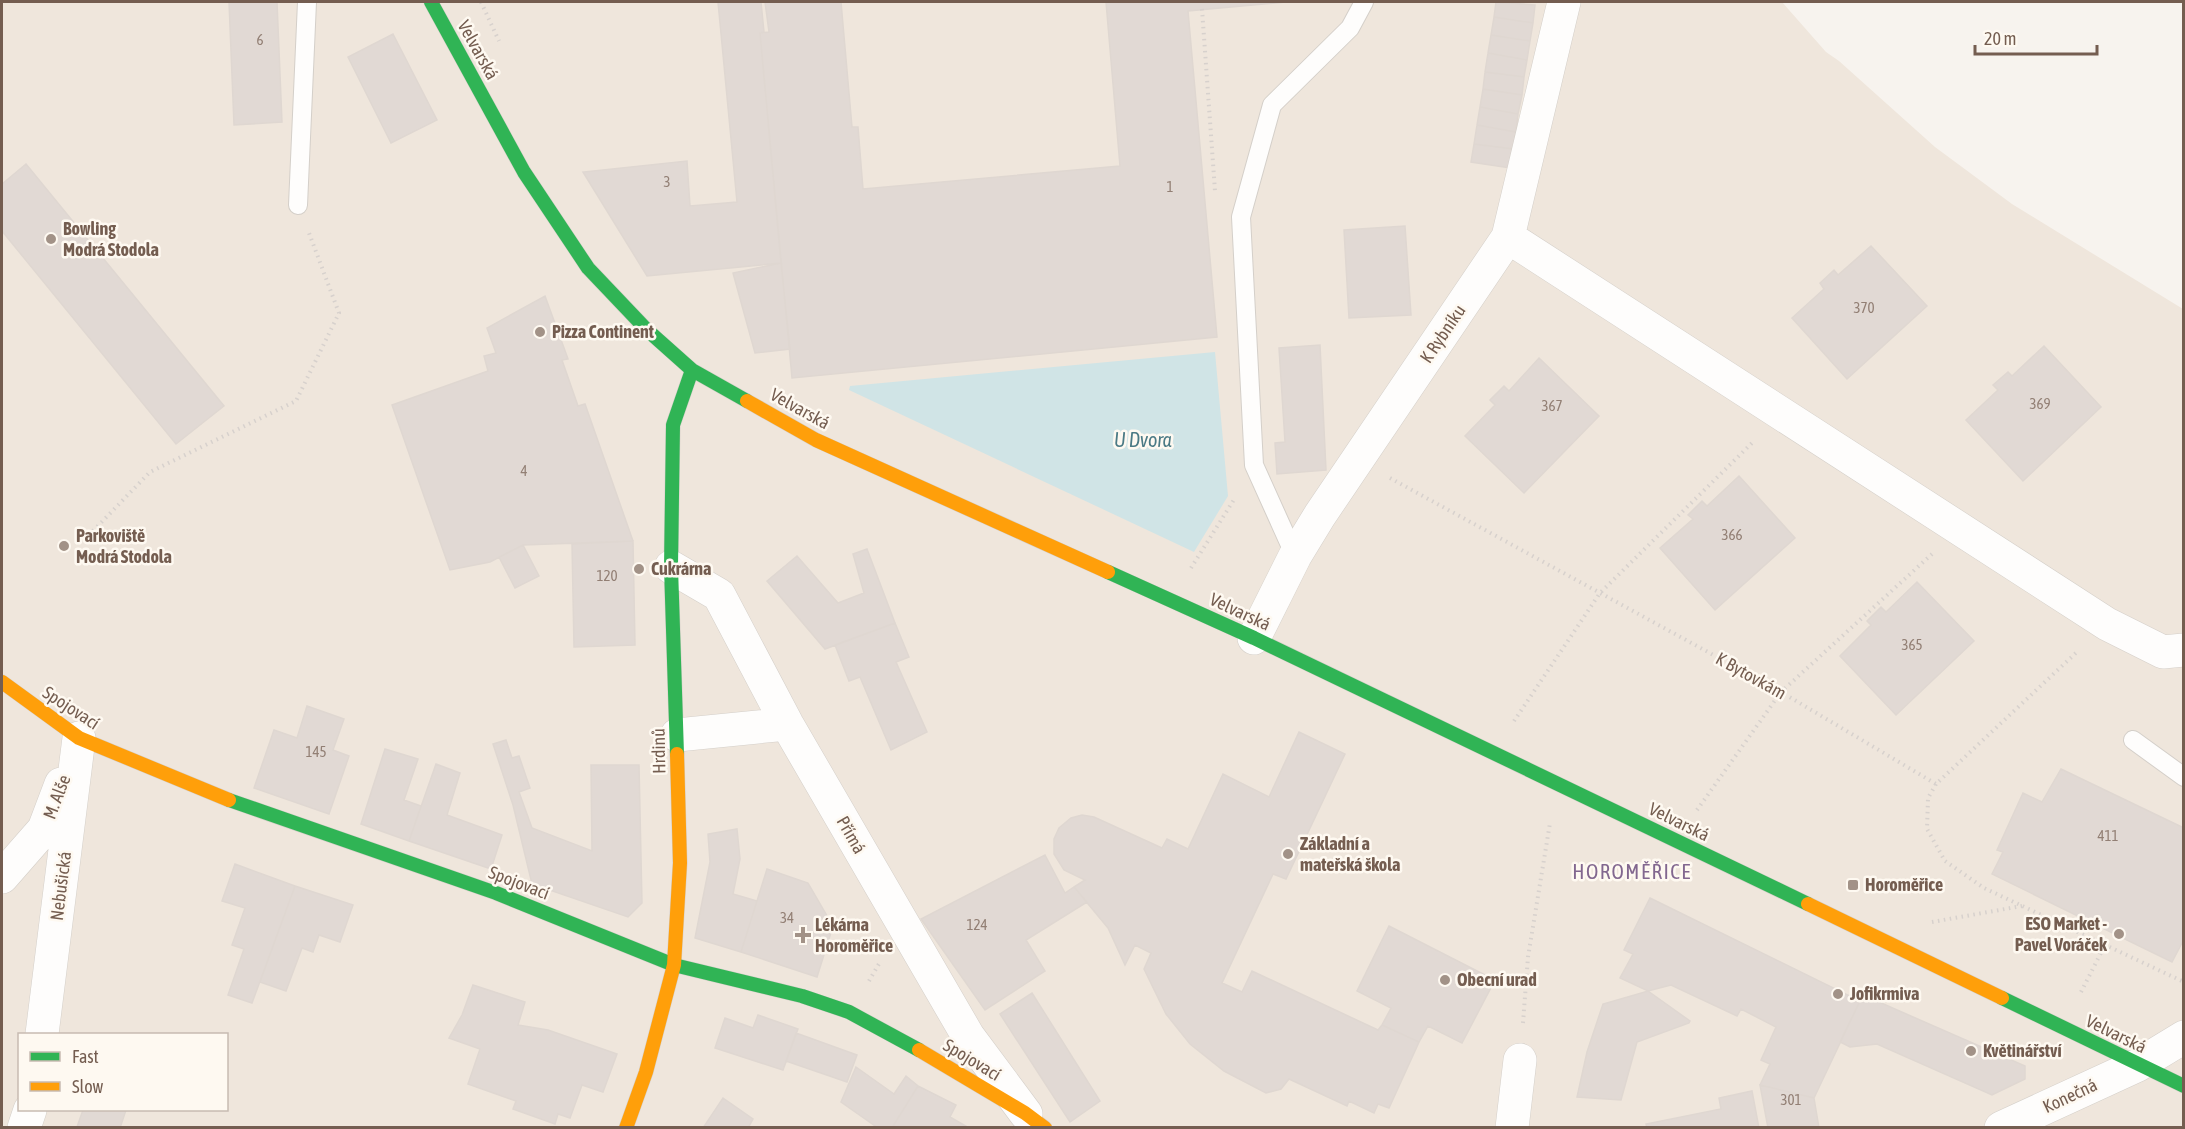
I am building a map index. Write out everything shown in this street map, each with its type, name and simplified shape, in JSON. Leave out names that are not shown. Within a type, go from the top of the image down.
[{"type":"main road","name":"Velvarská","points":[[431,2],[524,172],[588,268],[646,329],[692,370],[816,440],[1254,638],[2184,1086]]},
{"type":"main road","name":"Hrdinů","points":[[626,1128],[646,1072],[674,964],[680,863],[672,567],[673,425],[692,370]]},
{"type":"main road","name":"Spojovací","points":[[2,682],[79,738],[247,807],[496,893],[674,964],[802,996],[849,1012],[900,1039],[1034,1123]]},
{"type":"street","name":"K Rybníku","points":[[1254,638],[1295,556],[1320,515],[1508,237],[1564,2]]},
{"type":"street","points":[[1508,237],[2107,624],[2163,652],[2184,650]]},
{"type":"street","name":"Přímá","points":[[672,567],[719,595],[787,724],[968,1036],[1034,1123]]},
{"type":"street","points":[[677,735],[787,724]]},
{"type":"street","name":"M. Alše","points":[[2,877],[44,829],[79,738]]},
{"type":"street","name":"Nebušická","points":[[42,1033],[79,738]]},
{"type":"street","name":"Konečná","points":[[2001,1128],[2138,1065],[2184,1037]]},
{"type":"street","points":[[1512,1128],[1520,1060]]},
{"type":"street","points":[[24,1128],[30,1111]]},
{"type":"lane","points":[[298,205],[307,2]]},
{"type":"lane","points":[[1295,556],[1254,465],[1240,217],[1272,105],[1350,28],[1364,2]]},
{"type":"lane","points":[[2133,740],[2184,777]]},
{"type":"path","points":[[481,2],[500,43]]},
{"type":"path","points":[[93,531],[150,472],[296,401],[339,313],[298,205]]},
{"type":"path","points":[[1512,724],[1600,593],[1782,414]]},
{"type":"path","name":"K Bytovkám","points":[[1358,460],[1780,692],[1936,784]]},
{"type":"path","points":[[1696,811],[1780,692],[1960,529]]},
{"type":"path","points":[[1181,564],[1191,568]]},
{"type":"path","points":[[2107,624],[1936,784],[1928,798],[1927,829],[1945,861],[1984,888],[2184,982]]},
{"type":"path","points":[[1520,1060],[1528,957],[1559,784]]},
{"type":"path","points":[[1932,922],[2022,906]]},
{"type":"path","points":[[2081,992],[2105,945]]},
{"type":"path","points":[[869,982],[881,961]]},
{"type":"shaded area","points":[[2,2],[1782,2],[1826,52],[1935,147],[2012,204],[2183,309],[2183,1127],[2,1128]]},
{"type":"water","name":"U Dvora","points":[[1215,352],[1228,496],[1194,552],[849,390],[850,386]]},
{"type":"building","points":[[229,2],[277,2],[282,122],[234,125]]},
{"type":"building","points":[[718,2],[761,2],[764,32],[760,33],[781,263],[647,276],[583,172],[687,161],[690,206],[737,202]]},
{"type":"building","points":[[765,2],[841,2],[852,127],[858,127],[863,189],[1120,166],[1106,2],[1286,2],[1188,11],[1217,337],[792,378],[760,33],[769,32]]},
{"type":"building","points":[[1496,2],[1535,5],[1533,23],[1494,17]]},
{"type":"building","points":[[1494,17],[1533,23],[1530,41],[1491,35]]},
{"type":"building","points":[[393,34],[437,120],[391,143],[348,57]]},
{"type":"building","points":[[1491,35],[1530,41],[1527,60],[1488,53]]},
{"type":"building","points":[[1488,53],[1527,60],[1524,77],[1485,72]]},
{"type":"building","points":[[1485,72],[1524,77],[1522,95],[1483,89]]},
{"type":"building","points":[[1483,89],[1522,95],[1518,114],[1480,107]]},
{"type":"building","points":[[1480,107],[1518,114],[1516,132],[1477,125]]},
{"type":"building","points":[[1477,125],[1516,132],[1513,149],[1474,144]]},
{"type":"building","points":[[1474,144],[1513,149],[1510,168],[1471,162]]},
{"type":"building","points":[[26,164],[224,406],[176,444],[2,231],[2,184]]},
{"type":"building","points":[[1405,226],[1411,315],[1349,318],[1344,230]]},
{"type":"building","points":[[1871,246],[1927,306],[1847,379],[1792,318],[1824,289],[1820,283],[1834,270],[1838,275]]},
{"type":"building","points":[[781,263],[790,349],[755,353],[733,273]]},
{"type":"building","points":[[545,296],[568,359],[562,360],[578,406],[585,404],[633,541],[523,545],[490,562],[450,570],[392,405],[488,371],[484,356],[496,353],[487,328]]},
{"type":"building","points":[[1320,345],[1326,470],[1277,474],[1275,443],[1285,442],[1279,348]]},
{"type":"building","points":[[2044,346],[2101,407],[2023,481],[1966,420],[1998,390],[1993,385],[2008,372],[2012,376]]},
{"type":"building","points":[[1539,358],[1599,416],[1524,493],[1465,436],[1495,405],[1490,400],[1504,386],[1509,391]]},
{"type":"building","points":[[1739,476],[1795,538],[1715,610],[1660,548],[1693,519],[1688,515],[1702,501],[1707,506]]},
{"type":"building","points":[[633,541],[635,645],[574,647],[572,544]]},
{"type":"building","points":[[523,545],[539,576],[515,588],[499,557]]},
{"type":"building","points":[[867,549],[895,623],[825,649],[767,581],[797,556],[838,603],[864,593],[853,554]]},
{"type":"building","points":[[1917,582],[1974,641],[1896,715],[1840,656],[1871,625],[1867,621],[1881,607],[1886,612]]},
{"type":"building","points":[[895,623],[909,657],[896,662],[927,732],[891,750],[860,677],[849,681],[835,645]]},
{"type":"building","points":[[307,706],[344,719],[333,750],[349,756],[329,814],[254,788],[274,730],[297,738]]},
{"type":"building","points":[[1299,732],[1345,754],[1286,879],[1273,874],[1222,983],[1242,992],[1252,971],[1378,1030],[1382,1025],[1419,1042],[1389,1108],[1378,1104],[1374,1113],[1349,1101],[1347,1106],[1289,1079],[1281,1089],[1266,1093],[1224,1071],[1190,1044],[1166,1014],[1144,969],[1151,953],[1135,945],[1125,965],[1108,928],[1074,887],[1085,880],[1064,870],[1054,854],[1054,839],[1059,828],[1071,818],[1082,815],[1094,817],[1162,848],[1167,839],[1188,849],[1223,774],[1269,797]]},
{"type":"building","points":[[506,740],[512,758],[519,756],[530,788],[519,792],[532,828],[592,851],[591,765],[639,765],[642,903],[628,917],[532,884],[513,805],[493,744]]},
{"type":"building","points":[[385,749],[418,759],[404,800],[421,806],[409,841],[361,824]]},
{"type":"building","points":[[436,764],[460,773],[447,815],[502,835],[491,869],[409,841]]},
{"type":"building","points":[[2061,769],[2184,828],[2184,939],[2172,962],[1992,874],[2003,852],[1997,850],[2023,793],[2042,802]]},
{"type":"building","points":[[737,829],[740,859],[733,894],[757,901],[741,952],[695,938],[710,862],[708,834]]},
{"type":"building","points":[[1045,855],[1065,893],[1074,887],[1087,902],[1026,940],[1045,971],[985,1010],[921,919]]},
{"type":"building","points":[[235,864],[295,886],[252,1003],[228,995],[244,949],[232,945],[245,908],[222,901]]},
{"type":"building","points":[[767,869],[808,883],[833,926],[817,977],[741,952]]},
{"type":"building","points":[[295,886],[353,905],[340,942],[319,935],[313,952],[302,948],[286,991],[260,982]]},
{"type":"building","points":[[1650,898],[1860,1001],[1814,1098],[1760,1085],[1770,1064],[1761,1060],[1776,1027],[1741,1009],[1737,1016],[1671,985],[1648,991],[1620,978],[1633,954],[1624,950]]},
{"type":"building","points":[[1389,926],[1495,980],[1462,1043],[1428,1026],[1419,1042],[1382,1025],[1391,1008],[1357,991]]},
{"type":"building","points":[[473,985],[525,1002],[518,1025],[548,1030],[617,1054],[603,1092],[582,1085],[570,1118],[558,1114],[555,1124],[513,1109],[516,1101],[468,1084],[480,1049],[449,1038],[462,1015]]},
{"type":"building","points":[[1648,991],[1690,1021],[1689,1023],[1637,1042],[1621,1100],[1577,1097],[1587,1052],[1603,1004]]},
{"type":"building","points":[[1032,993],[1100,1101],[1070,1122],[1000,1014]]},
{"type":"building","points":[[1863,995],[2025,1066],[2025,1079],[1992,1095],[1877,1044],[1850,1047],[1840,1042]]},
{"type":"building","points":[[758,1015],[798,1029],[783,1070],[715,1048],[725,1018],[753,1028]]},
{"type":"building","points":[[796,1033],[857,1055],[847,1082],[786,1061]]},
{"type":"building","points":[[856,1067],[894,1094],[906,1076],[918,1086],[892,1128],[878,1128],[841,1102]]},
{"type":"building","points":[[1760,1085],[1814,1098],[1819,1128],[1768,1128]]},
{"type":"building","points":[[918,1086],[956,1105],[950,1117],[969,1128],[893,1126]]},
{"type":"building","points":[[1752,1091],[1759,1128],[1647,1128],[1646,1124],[1721,1109],[1719,1098]]},
{"type":"building","points":[[723,1098],[753,1119],[748,1128],[703,1128]]},
{"type":"building","points":[[83,1111],[126,1111],[120,1128],[77,1127]]},
{"type":"traffic: fast","points":[[431,2],[524,172],[588,268],[646,329],[692,370],[747,401]]},
{"type":"traffic: fast","points":[[677,754],[671,567],[673,425],[692,370]]},
{"type":"traffic: fast","points":[[1108,572],[1254,638],[1808,904]]},
{"type":"traffic: fast","points":[[229,800],[496,893],[674,965],[802,996],[849,1012],[919,1050]]},
{"type":"traffic: fast","points":[[2002,998],[2184,1086]]},
{"type":"traffic: slow","points":[[747,401],[816,440],[1108,572]]},
{"type":"traffic: slow","points":[[2,682],[79,738],[229,800]]},
{"type":"traffic: slow","points":[[626,1128],[646,1072],[674,965],[680,863],[677,754]]},
{"type":"traffic: slow","points":[[1808,904],[2002,998]]},
{"type":"traffic: slow","points":[[919,1050],[1025,1113],[1045,1128]]},
{"type":"place","name":"Bowling Modrá Stodola","points":[[51,239]]},
{"type":"place","name":"Pizza Continent","points":[[540,332]]},
{"type":"place","name":"Parkoviště Modrá Stodola","points":[[64,546]]},
{"type":"place","name":"Cukrárna","points":[[639,569]]},
{"type":"place","name":"Základní a mateřská škola","points":[[1288,854]]},
{"type":"place","name":"Horoměřice","points":[[1853,885]]},
{"type":"place","name":"ESO Market - Pavel Voráček","points":[[2119,934]]},
{"type":"place","name":"Lékárna Horoměřice","points":[[803,935]]},
{"type":"place","name":"Obecní urad","points":[[1445,980]]},
{"type":"place","name":"Jofikrmiva","points":[[1838,994]]},
{"type":"place","name":"Květinářství","points":[[1971,1051]]},
{"type":"district","name":"HOROMĚŘICE","points":[[1632,872]]}]
